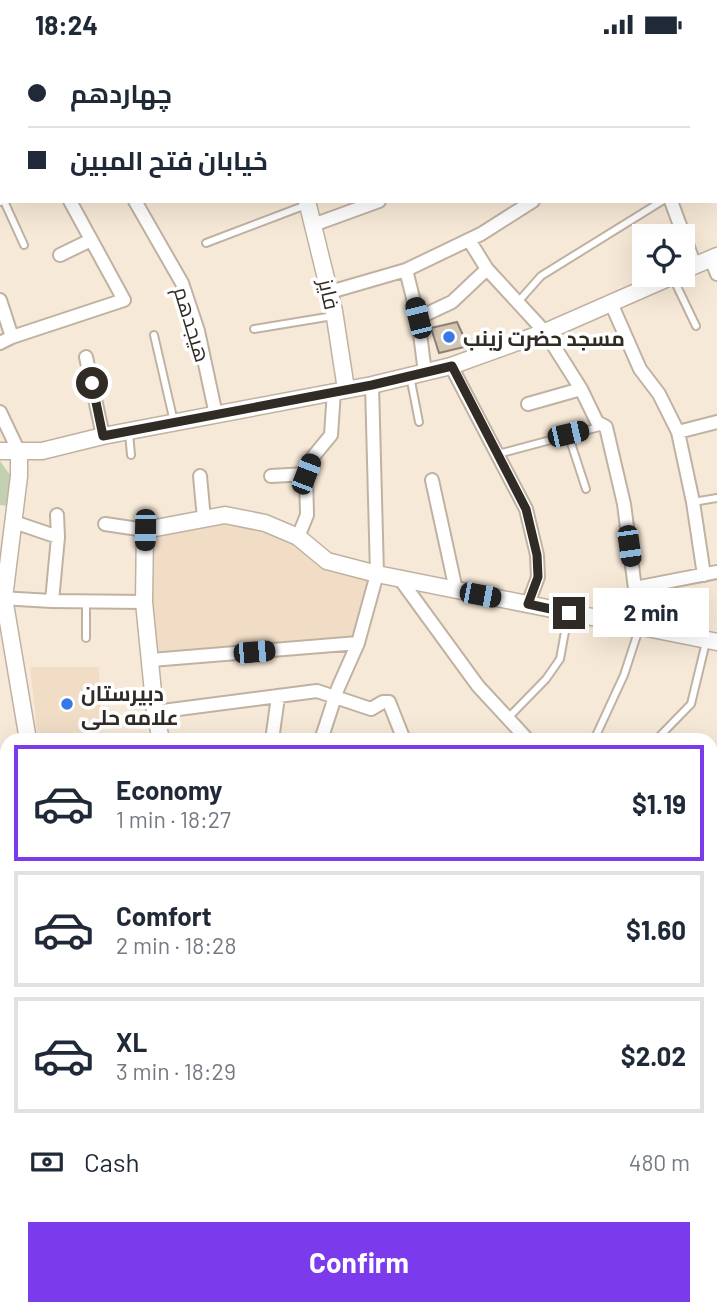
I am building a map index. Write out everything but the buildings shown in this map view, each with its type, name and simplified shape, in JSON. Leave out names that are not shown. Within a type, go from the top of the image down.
[{"type":"street","points":[[0,343],[124,300],[71,203]]},
{"type":"street","name":"هیجدهم","points":[[136,203],[182,283],[198,331],[216,415]]},
{"type":"street","name":"فایز","points":[[308,203],[335,316],[340,390]]},
{"type":"street","points":[[313,225],[374,203]]},
{"type":"street","points":[[330,292],[406,270],[469,240],[530,203]]},
{"type":"street","points":[[671,203],[674,224]]},
{"type":"street","points":[[60,255],[90,240]]},
{"type":"street","points":[[469,240],[488,269],[545,332],[581,389],[597,422],[606,427],[624,504],[640,627]]},
{"type":"street","points":[[695,268],[715,263]]},
{"type":"street","points":[[418,318],[452,302],[488,269]]},
{"type":"street","points":[[406,270],[418,318],[417,375]]},
{"type":"street","points":[[0,451],[42,451],[103,436],[417,375],[452,366],[545,332],[647,287]]},
{"type":"street","points":[[0,300],[12,337]]},
{"type":"street","points":[[611,303],[640,369],[659,394],[678,432],[710,573],[635,588]]},
{"type":"street","points":[[86,357],[103,436]]},
{"type":"street","points":[[452,366],[526,509],[537,555],[538,577],[528,604]]},
{"type":"street","points":[[323,733],[358,643],[377,574],[372,385]]},
{"type":"street","points":[[528,404],[581,389]]},
{"type":"street","points":[[298,537],[307,515],[306,474],[312,458],[331,435],[340,390]]},
{"type":"street","points":[[0,412],[19,452],[14,522],[2,598],[27,733]]},
{"type":"street","points":[[678,432],[717,422]]},
{"type":"street","points":[[271,476],[306,474]]},
{"type":"street","points":[[200,476],[204,519]]},
{"type":"street","points":[[432,480],[456,590]]},
{"type":"street","points":[[52,601],[58,537],[57,515]]},
{"type":"street","points":[[105,524],[145,530],[225,515],[265,523],[298,537],[327,561],[377,574],[712,641]]},
{"type":"street","points":[[14,522],[58,537]]},
{"type":"street","points":[[145,530],[144,602],[160,733]]},
{"type":"street","points":[[400,579],[478,686],[522,733]]},
{"type":"street","points":[[2,598],[144,602]]},
{"type":"street","points":[[151,660],[358,643]]},
{"type":"street","points":[[155,712],[317,691],[371,709],[383,702],[389,702],[401,733]]},
{"type":"street","points":[[273,733],[278,697]]},
{"type":"lane","points":[[4,203],[24,245]]},
{"type":"lane","points":[[206,243],[308,203]]},
{"type":"lane","points":[[517,303],[541,276],[659,203]]},
{"type":"lane","points":[[685,287],[696,326]]},
{"type":"lane","points":[[254,329],[335,316]]},
{"type":"lane","points":[[154,335],[174,424]]},
{"type":"lane","points":[[417,375],[419,422]]},
{"type":"lane","points":[[496,455],[603,426]]},
{"type":"lane","points":[[129,431],[131,455]]},
{"type":"lane","points":[[568,434],[586,489]]},
{"type":"lane","points":[[693,502],[717,498]]},
{"type":"lane","points":[[86,601],[86,638]]},
{"type":"lane","points":[[508,718],[546,679],[560,659],[569,613]]},
{"type":"lane","points":[[597,733],[624,675],[640,627]]},
{"type":"lane","points":[[663,733],[691,704],[712,641]]},
{"type":"shaded area","points":[[225,515],[298,537],[326,568],[377,574],[358,643],[150,654],[145,530]]},
{"type":"shaded area","name":"دبیرستان علامه حلی","points":[[30,667],[99,667],[102,733],[37,733]]},
{"type":"green space","points":[[0,461],[13,479],[8,506],[0,505]]},
{"type":"place","name":"مسجد حضرت زینب","points":[[449,337]]},
{"type":"place","name":"دبیرستان علامه حلی","points":[[67,704]]},
{"type":"route","points":[[92,383],[103,436],[372,385],[452,366],[526,509],[537,555],[538,577],[528,604],[569,613]]}]
